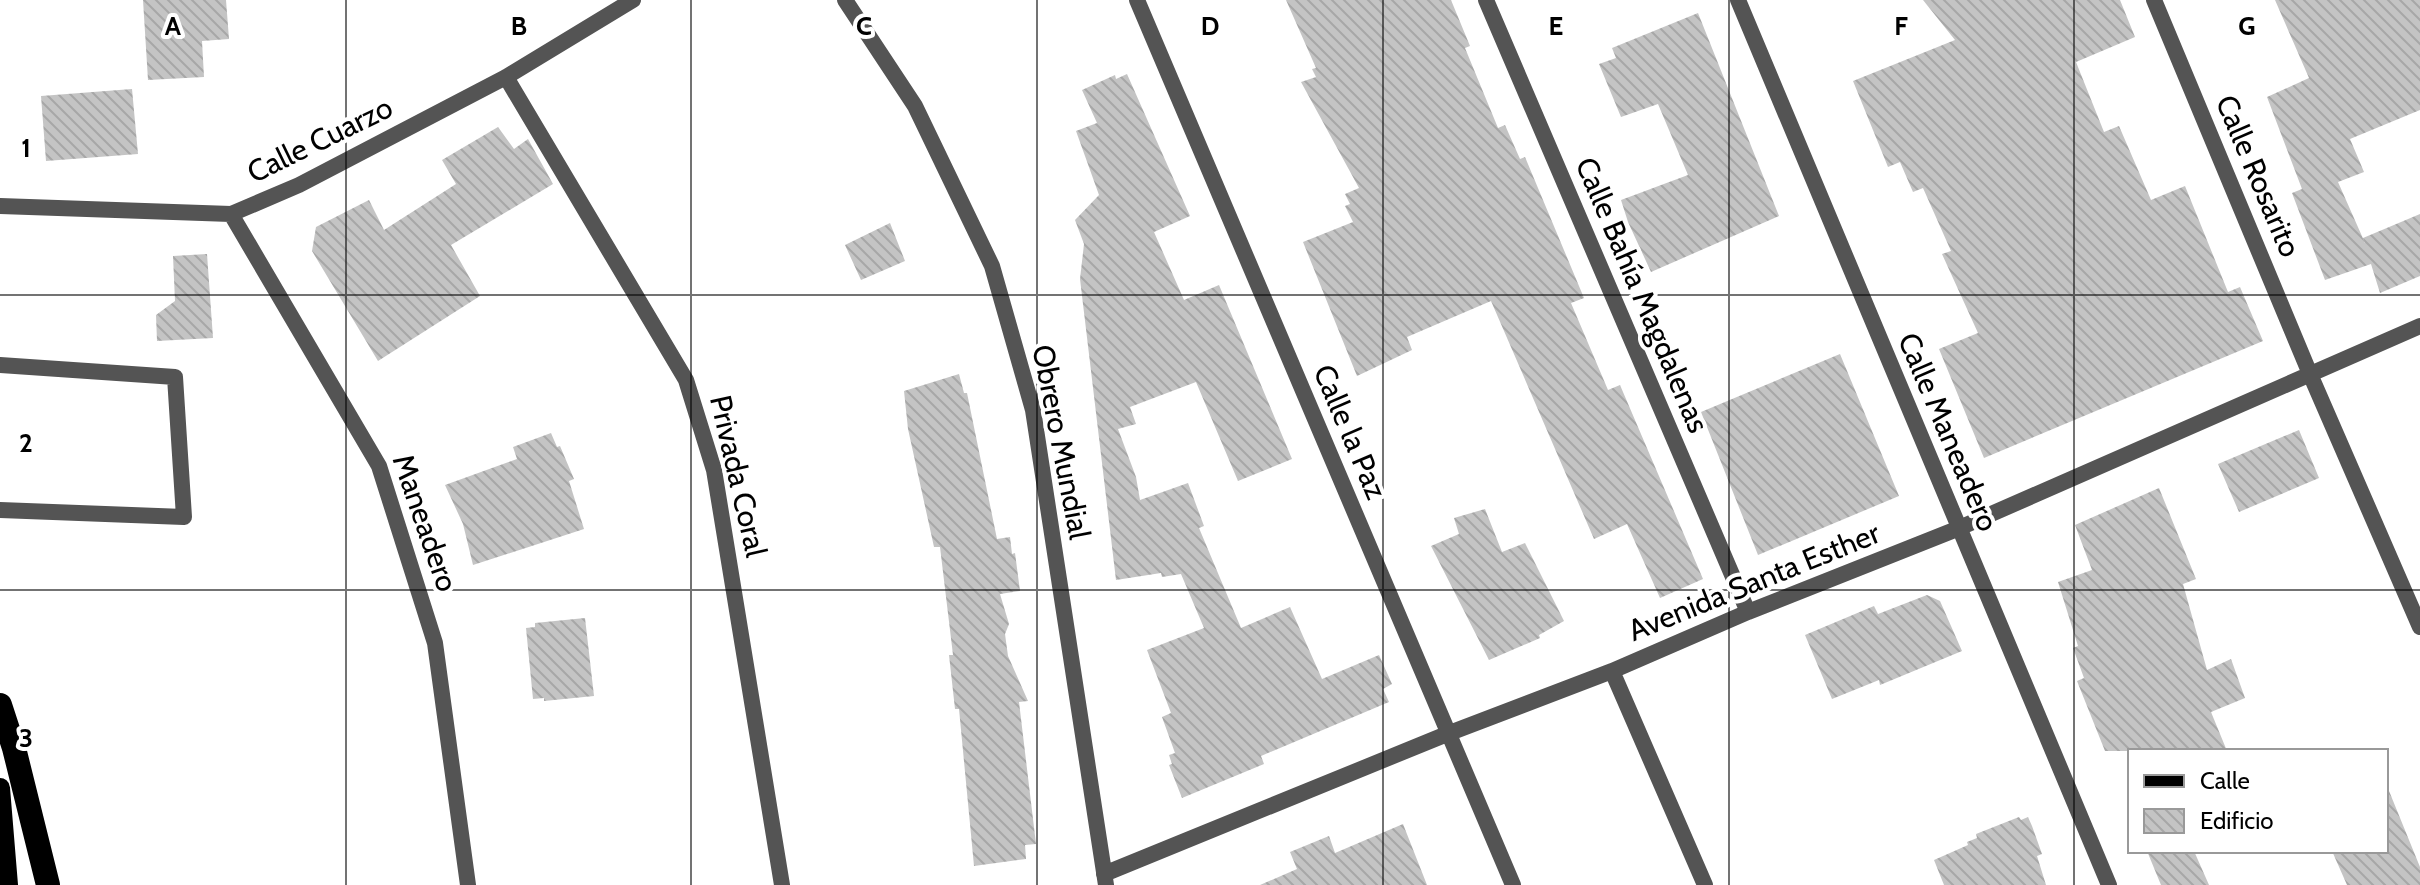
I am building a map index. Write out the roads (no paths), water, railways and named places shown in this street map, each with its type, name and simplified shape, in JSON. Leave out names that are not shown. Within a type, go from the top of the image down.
[{"type":"highway","points":[[0,705],[14,748],[48,885]]},
{"type":"main road","points":[[0,788],[8,885]]},
{"type":"street","name":"Calle Cuarzo","points":[[0,206],[231,214],[299,185],[506,77],[633,0]]},
{"type":"street","name":"Obrero Mundial","points":[[845,0],[915,106],[992,266],[1033,410],[1105,880]]},
{"type":"street","name":"Calle la Paz","points":[[1137,0],[1513,885]]},
{"type":"street","name":"Calle Bahía Magdalenas","points":[[1486,0],[1748,612]]},
{"type":"street","name":"Calle Maneadero","points":[[1738,0],[1957,529],[2109,885]]},
{"type":"street","name":"Calle Rosarito","points":[[2154,0],[2310,374],[2420,627]]},
{"type":"street","name":"Privada Coral","points":[[506,77],[686,380],[714,470],[782,885]]},
{"type":"street","name":"Maneadero","points":[[231,214],[379,466],[435,643],[468,885]]},
{"type":"street","name":"Avenida Santa Esther","points":[[1105,880],[1447,734],[1612,671],[1748,612],[1957,529],[2420,326]]},
{"type":"street","points":[[0,365],[175,377],[184,517],[0,510]]},
{"type":"street","points":[[1612,671],[1705,885]]}]
